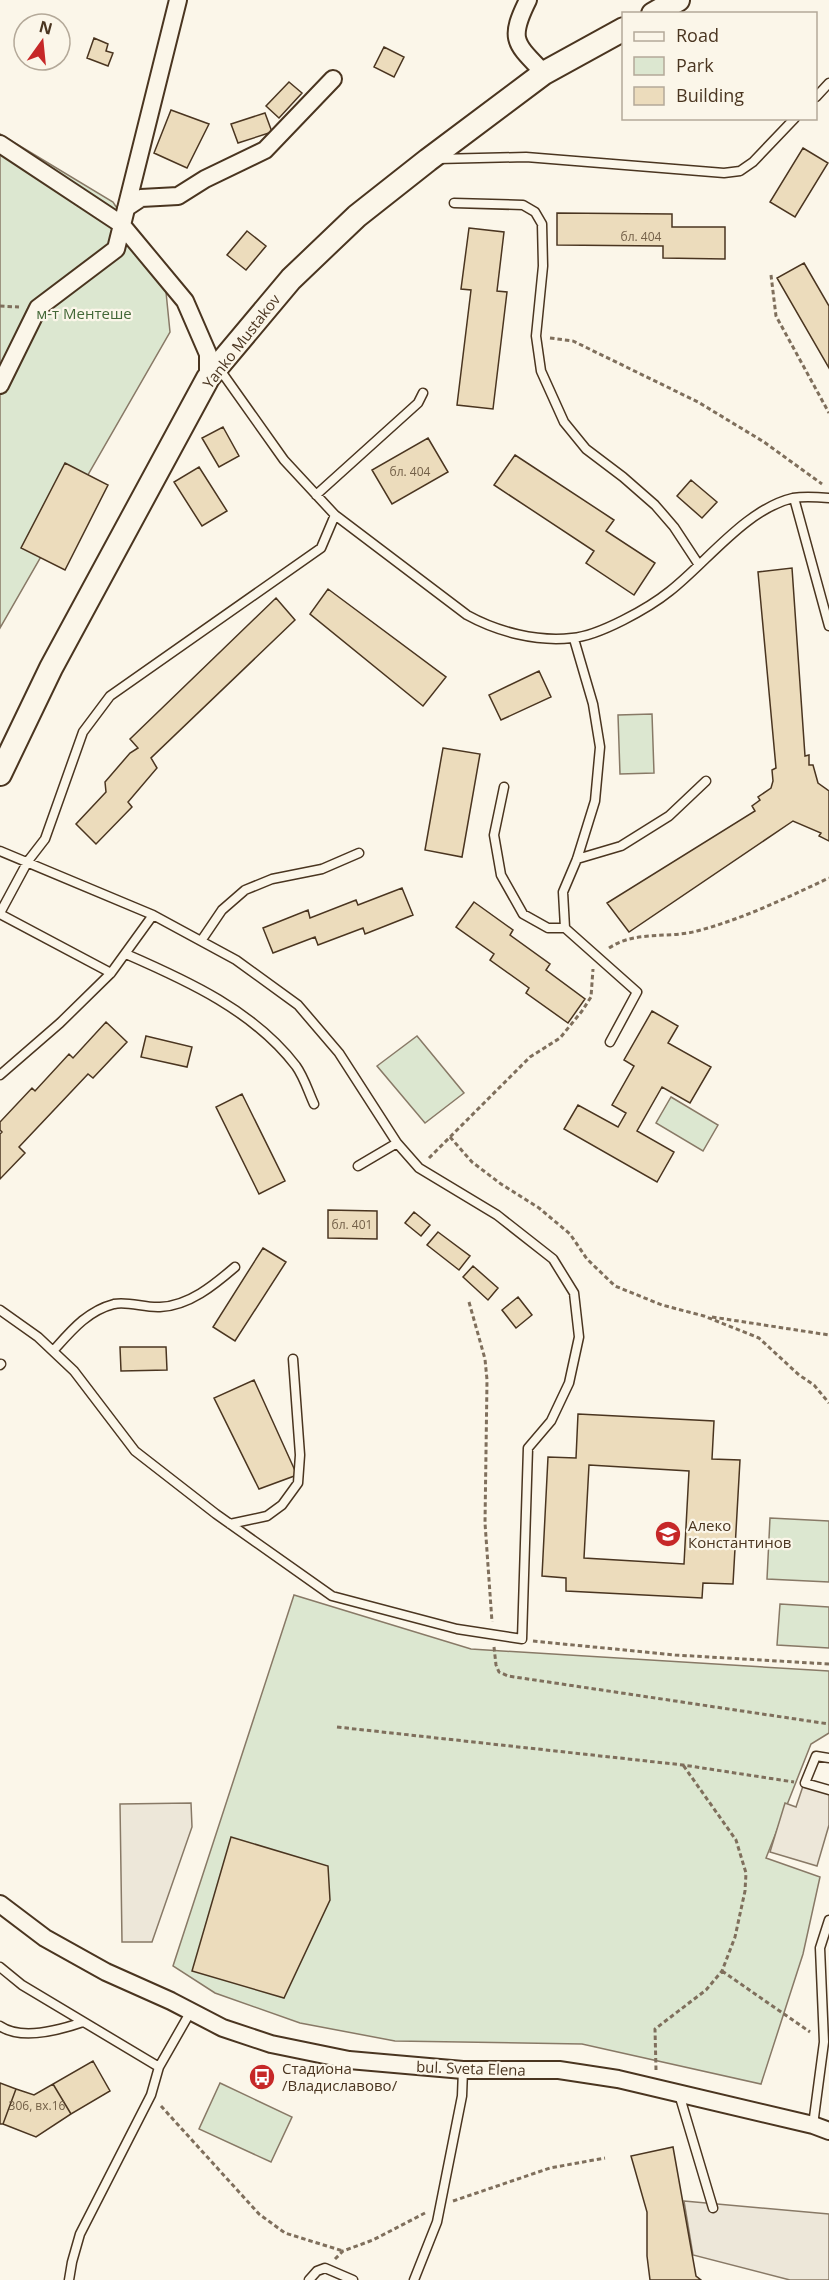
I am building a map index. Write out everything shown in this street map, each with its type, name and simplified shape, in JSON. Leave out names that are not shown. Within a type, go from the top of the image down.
[{"type":"street","points":[[0,385],[38,308],[116,249],[178,0]]},
{"type":"street","points":[[528,0],[514,33],[519,47],[544,74]]},
{"type":"street","points":[[656,12],[678,0]]},
{"type":"street","name":"Yanko Mustakov","points":[[0,774],[51,668],[213,372],[291,279],[357,216],[544,74],[622,30]]},
{"type":"street","points":[[124,216],[141,198],[178,196],[205,179],[265,150],[333,79]]},
{"type":"street","points":[[0,144],[124,216],[185,302],[208,354],[213,372]]},
{"type":"street","name":"bul. Sveta Elena","points":[[0,1904],[45,1938],[85,1961],[223,2028],[271,2044],[349,2060],[463,2070],[559,2070],[618,2079],[813,2125],[829,2131]]},
{"type":"lane","points":[[817,96],[829,83]]},
{"type":"lane","points":[[817,96],[829,98]]},
{"type":"lane","points":[[428,160],[526,157],[724,173],[740,171],[753,162],[793,120]]},
{"type":"lane","points":[[454,203],[523,205],[535,212],[542,224],[543,266],[536,336],[541,371],[564,422],[586,450],[623,477],[655,505],[674,527],[699,565]]},
{"type":"lane","points":[[213,372],[284,460],[335,515],[467,615],[487,626],[540,638],[574,639],[601,630],[645,608],[670,592],[749,521],[771,506],[794,498],[829,498]]},
{"type":"lane","points":[[316,495],[418,403],[423,393]]},
{"type":"lane","points":[[794,498],[829,626]]},
{"type":"lane","points":[[111,974],[0,914],[28,861],[45,839],[83,732],[110,696],[321,548],[335,515]]},
{"type":"lane","points":[[565,928],[564,892],[595,801],[600,747],[593,704],[574,639]]},
{"type":"lane","points":[[577,859],[621,846],[669,816],[706,782]]},
{"type":"lane","points":[[504,787],[494,835],[501,875],[523,914],[548,928],[565,928],[637,992],[610,1042]]},
{"type":"lane","points":[[0,851],[153,915],[236,960],[298,1005],[339,1053],[398,1143],[419,1168],[497,1215],[553,1259],[574,1293],[579,1337],[569,1383],[552,1421],[528,1448],[522,1640],[457,1629],[332,1596],[230,1524],[135,1450],[74,1371],[38,1337],[0,1311]]},
{"type":"lane","points":[[201,941],[222,910],[245,890],[272,879],[322,869],[359,853]]},
{"type":"lane","points":[[0,1075],[60,1023],[111,974],[153,915]]},
{"type":"lane","points":[[126,954],[224,1002],[266,1032],[297,1068],[314,1104]]},
{"type":"lane","points":[[358,1166],[398,1143]]},
{"type":"lane","points":[[53,1351],[83,1318],[115,1304],[161,1307],[186,1302],[212,1286],[236,1267]]},
{"type":"lane","points":[[230,1524],[267,1516],[282,1505],[298,1483],[300,1455],[294,1359]]},
{"type":"lane","points":[[829,1758],[816,1756],[805,1783],[829,1790]]},
{"type":"lane","points":[[813,2125],[824,2042],[820,1948],[829,1920]]},
{"type":"lane","points":[[0,1967],[22,1985],[159,2067]]},
{"type":"lane","points":[[69,2280],[80,2234],[151,2095],[159,2067],[191,2012]]},
{"type":"lane","points":[[0,2026],[9,2032],[54,2032],[83,2022]]},
{"type":"lane","points":[[414,2280],[437,2222],[462,2096],[463,2070]]},
{"type":"lane","points":[[679,2094],[713,2208]]},
{"type":"lane","points":[[309,2280],[317,2271],[325,2268],[353,2280]]},
{"type":"path","points":[[771,275],[776,316],[829,413]]},
{"type":"path","points":[[536,336],[573,341],[698,402],[764,442],[829,489]]},
{"type":"path","points":[[419,1168],[530,1057],[560,1038],[591,996],[592,974],[596,957],[622,941],[646,936],[695,932],[772,905],[829,878]]},
{"type":"path","points":[[450,1137],[472,1162],[539,1208],[570,1234],[587,1260],[615,1286],[662,1305],[704,1316],[829,1335]]},
{"type":"path","points":[[469,1302],[485,1359],[487,1380],[485,1523],[493,1635],[496,1665],[499,1672],[508,1676],[829,1724]]},
{"type":"path","points":[[704,1316],[759,1338],[799,1375],[814,1385],[829,1403]]},
{"type":"path","points":[[522,1640],[675,1655],[829,1664]]},
{"type":"path","points":[[337,1727],[683,1766],[805,1783]]},
{"type":"path","points":[[657,2090],[655,2029],[706,1990],[722,1971],[730,1953],[741,1914],[746,1873],[736,1840],[729,1828],[683,1766]]},
{"type":"path","points":[[722,1971],[824,2042]]},
{"type":"path","points":[[151,2095],[259,2214],[285,2233],[342,2251]]},
{"type":"path","points":[[325,2268],[342,2251],[373,2240],[440,2206],[550,2168],[605,2158]]},
{"type":"green space","name":"м-т Ментeше","points":[[0,134],[113,202],[165,282],[170,332],[0,628]]},
{"type":"green space","points":[[652,714],[654,773],[620,774],[618,715]]},
{"type":"green space","points":[[417,1036],[464,1093],[425,1123],[377,1066]]},
{"type":"green space","points":[[671,1097],[718,1125],[703,1151],[656,1123]]},
{"type":"green space","points":[[770,1518],[829,1521],[829,1582],[767,1579]]},
{"type":"green space","points":[[294,1595],[471,1649],[829,1671],[829,1733],[811,1744],[766,1858],[820,1877],[803,1954],[761,2084],[582,2044],[395,2041],[300,2023],[215,1993],[173,1966]]},
{"type":"green space","points":[[780,1604],[829,1607],[829,1648],[777,1645]]},
{"type":"green space","points":[[220,2083],[292,2117],[271,2162],[199,2129]]},
{"type":"shaded area","points":[[803,1786],[829,1794],[829,1825],[817,1866],[770,1852],[785,1803],[796,1807]]},
{"type":"shaded area","points":[[191,1803],[192,1827],[152,1942],[122,1942],[120,1804]]},
{"type":"shaded area","points":[[684,2201],[829,2214],[829,2280],[790,2280],[693,2255]]},
{"type":"building","points":[[94,38],[108,44],[106,51],[113,53],[108,66],[87,58]]},
{"type":"building","points":[[384,47],[404,57],[394,77],[374,67]]},
{"type":"building","points":[[289,82],[302,93],[279,118],[266,106]]},
{"type":"building","points":[[171,110],[209,124],[187,168],[154,153]]},
{"type":"building","points":[[265,113],[272,132],[238,143],[231,124]]},
{"type":"building","points":[[803,148],[828,163],[795,217],[770,202]]},
{"type":"building","points":[[557,213],[672,214],[672,227],[725,227],[725,259],[663,258],[663,246],[557,245]]},
{"type":"building","points":[[469,228],[504,232],[497,291],[507,292],[493,409],[457,405],[471,290],[461,289]]},
{"type":"building","points":[[247,231],[266,246],[246,270],[227,255]]},
{"type":"building","points":[[804,263],[829,306],[829,368],[777,278]]},
{"type":"building","points":[[223,427],[239,456],[219,467],[202,438]]},
{"type":"building","points":[[428,438],[448,472],[392,504],[372,470]]},
{"type":"building","points":[[515,455],[614,520],[606,531],[655,563],[634,595],[586,563],[594,551],[494,485]]},
{"type":"building","points":[[65,463],[108,485],[65,570],[21,548]]},
{"type":"building","points":[[199,467],[227,511],[202,526],[174,482]]},
{"type":"building","points":[[691,480],[717,502],[702,518],[677,496]]},
{"type":"building","points":[[792,568],[805,756],[809,755],[809,765],[813,765],[818,783],[829,791],[829,841],[819,836],[821,833],[793,821],[629,932],[607,903],[755,811],[752,806],[760,800],[758,797],[771,788],[772,770],[776,768],[758,572]]},
{"type":"building","points":[[328,589],[446,677],[423,706],[310,614]]},
{"type":"building","points":[[276,598],[295,620],[151,758],[157,768],[128,802],[132,807],[96,844],[76,824],[106,792],[105,782],[130,753],[138,748],[130,739]]},
{"type":"building","points":[[539,671],[551,697],[501,720],[489,695]]},
{"type":"building","points":[[443,748],[480,754],[462,857],[425,850]]},
{"type":"building","points":[[402,888],[413,915],[365,934],[363,928],[318,945],[315,937],[273,953],[263,928],[308,910],[310,918],[356,900],[358,905]]},
{"type":"building","points":[[474,902],[513,930],[510,935],[550,964],[546,970],[585,999],[568,1023],[526,993],[529,988],[490,960],[494,954],[456,927]]},
{"type":"building","points":[[652,1011],[678,1026],[668,1043],[711,1067],[690,1103],[662,1087],[637,1131],[674,1152],[657,1182],[564,1129],[578,1105],[618,1127],[626,1113],[612,1105],[634,1066],[624,1060]]},
{"type":"building","points":[[106,1022],[127,1042],[93,1078],[88,1074],[19,1147],[25,1153],[0,1179],[0,1134],[2,1132],[0,1122],[32,1088],[35,1091],[69,1054],[73,1058]]},
{"type":"building","points":[[146,1036],[192,1047],[187,1067],[141,1057]]},
{"type":"building","points":[[242,1094],[285,1181],[259,1194],[216,1107]]},
{"type":"building","points":[[328,1210],[377,1211],[377,1239],[328,1238]]},
{"type":"building","points":[[414,1212],[430,1225],[421,1236],[405,1223]]},
{"type":"building","points":[[438,1232],[470,1256],[459,1270],[427,1245]]},
{"type":"building","points":[[263,1248],[286,1262],[235,1341],[213,1327]]},
{"type":"building","points":[[473,1266],[498,1288],[488,1300],[463,1277]]},
{"type":"building","points":[[518,1297],[532,1315],[516,1328],[502,1310]]},
{"type":"building","points":[[120,1347],[166,1347],[167,1370],[121,1371]]},
{"type":"building","points":[[254,1380],[297,1475],[259,1489],[214,1398]]},
{"type":"building","points":[[578,1414],[714,1421],[712,1459],[740,1460],[733,1584],[703,1583],[702,1598],[566,1591],[566,1578],[542,1576],[548,1457],[576,1458]],"holes":[[[589,1465],[689,1471],[684,1564],[584,1558]]]},
{"type":"building","points":[[231,1837],[328,1866],[330,1900],[284,1998],[192,1971]]},
{"type":"building","points":[[93,2061],[110,2091],[71,2114],[53,2084]]},
{"type":"building","points":[[0,2083],[16,2089],[3,2124],[0,2124]]},
{"type":"building","points":[[53,2084],[71,2114],[36,2137],[3,2124],[16,2089],[34,2095]]},
{"type":"building","points":[[673,2147],[696,2276],[701,2280],[650,2280],[647,2256],[647,2212],[631,2156]]},
{"type":"place","name":"Алеко Константинов","points":[[668,1534]]},
{"type":"place","name":"Стадиона /Владиславово/","points":[[262,2077]]}]
